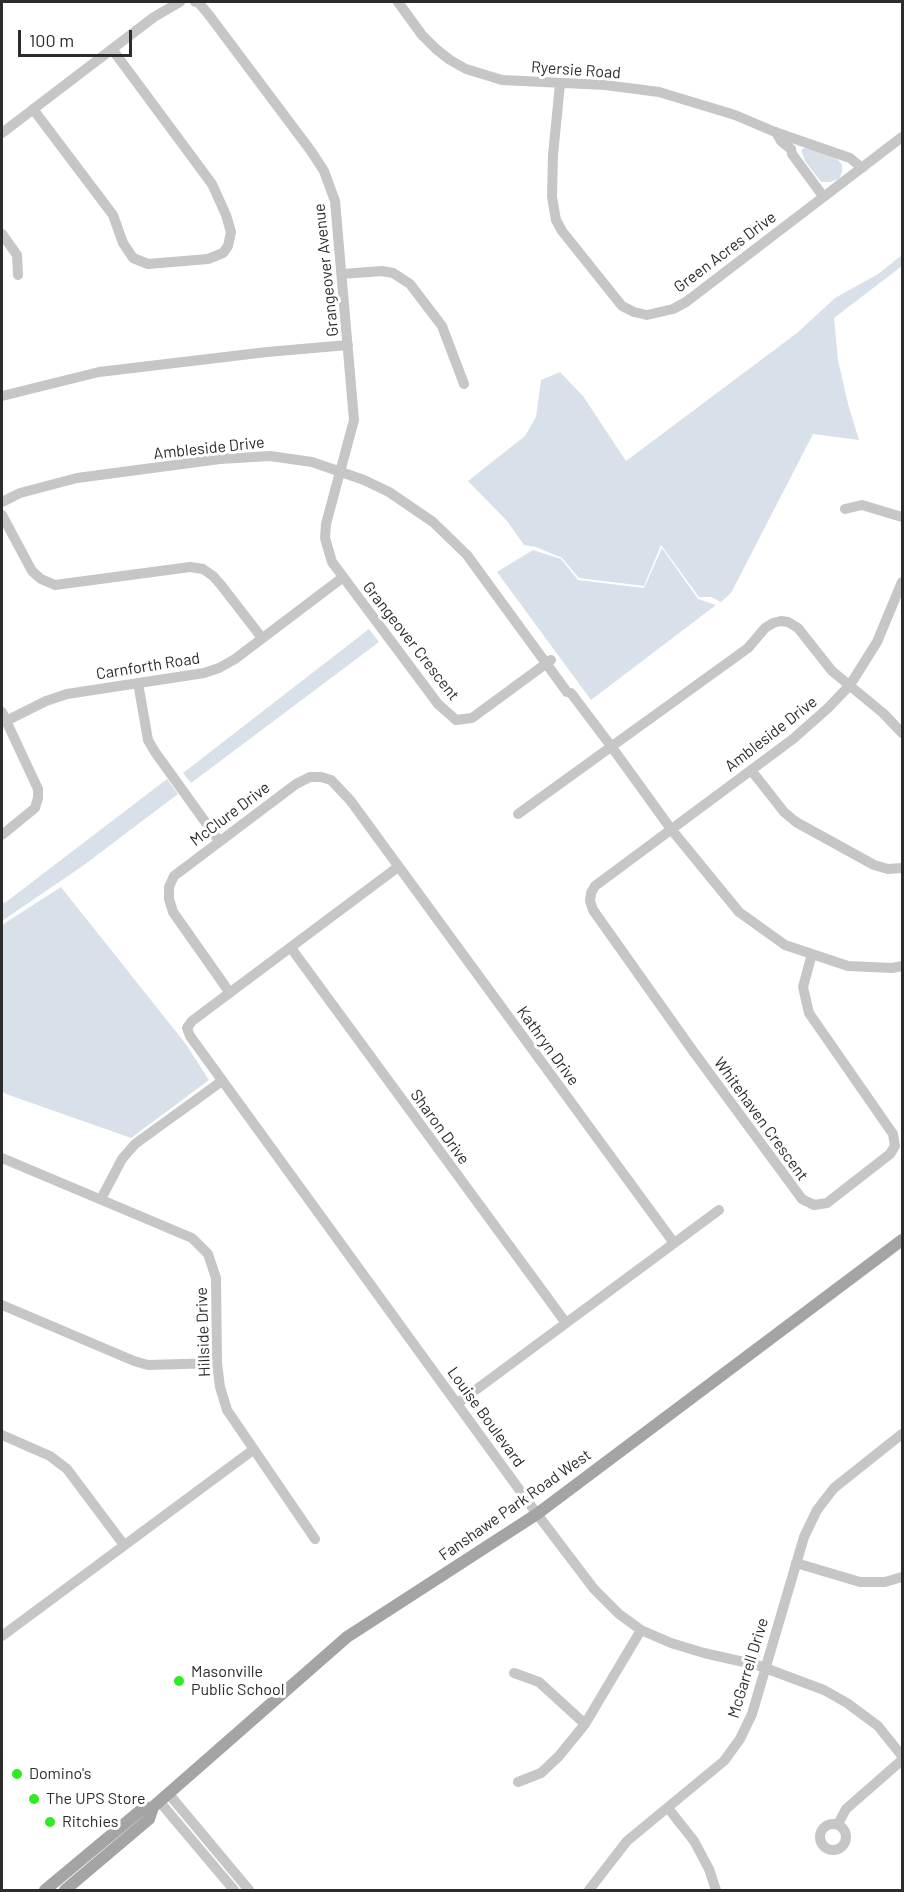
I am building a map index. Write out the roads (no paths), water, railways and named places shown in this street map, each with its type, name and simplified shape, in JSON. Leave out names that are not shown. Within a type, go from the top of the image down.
[{"type":"main road","name":"Fanshawe Park Road West","points":[[45,1890],[141,1810],[160,1800],[347,1637],[537,1514],[903,1240]]},
{"type":"main road","name":"Fanshawe Park Road West","points":[[65,1890],[149,1819],[160,1800]]},
{"type":"street","points":[[2,133],[154,17],[180,2]]},
{"type":"street","name":"Grangeover Avenue","points":[[195,2],[198,2],[209,15],[311,151],[324,171],[335,201],[354,420],[340,471]]},
{"type":"street","name":"Ryersie Road","points":[[398,2],[422,35],[436,49],[466,69],[502,80],[605,85],[658,92],[707,105],[850,158],[862,168]]},
{"type":"street","points":[[33,109],[113,215],[123,243],[132,258],[148,264],[208,259],[223,253],[228,246],[231,232],[212,184],[112,49]]},
{"type":"street","name":"Green Acres Drive","points":[[560,84],[553,155],[552,197],[556,220],[562,231],[622,306],[647,315],[661,314],[680,306],[903,137]]},
{"type":"street","points":[[775,132],[791,149],[792,154],[823,196]]},
{"type":"street","points":[[2,234],[17,255],[18,275]]},
{"type":"street","points":[[342,274],[382,271],[393,273],[410,284],[442,326],[464,384]]},
{"type":"street","points":[[2,396],[99,372],[348,345]]},
{"type":"street","name":"Ambleside Drive","points":[[2,502],[20,493],[77,478],[219,459],[270,456],[312,462],[389,492],[433,522],[467,555],[489,583],[493,584],[568,692],[611,746],[671,829],[739,912],[785,945],[848,966],[892,968],[903,966]]},
{"type":"street","name":"Grangeover Crescent","points":[[340,471],[326,524],[325,538],[329,556],[342,578],[438,704],[456,720],[472,718],[549,662]]},
{"type":"street","points":[[845,509],[862,505],[903,517]]},
{"type":"street","points":[[2,515],[32,571],[40,579],[55,585],[189,567],[203,569],[221,585],[262,638]]},
{"type":"street","name":"Carnforth Road","points":[[4,716],[67,694],[204,673],[219,668],[236,659],[342,578]]},
{"type":"street","name":"Ambleside Drive","points":[[671,829],[794,739],[850,686],[877,642],[903,582]]},
{"type":"street","points":[[518,814],[748,648],[765,628],[773,623],[788,622],[798,628],[823,662],[903,733]]},
{"type":"street","points":[[138,683],[148,740],[219,841]]},
{"type":"street","points":[[2,835],[35,808],[38,798],[38,789],[4,716]]},
{"type":"street","points":[[751,770],[783,812],[796,822],[874,865],[888,869],[903,868]]},
{"type":"street","name":"McClure Drive","points":[[230,993],[173,912],[169,900],[169,886],[174,876],[219,841],[296,784],[310,777],[321,777],[331,780],[350,800],[398,867]]},
{"type":"street","name":"Whitehaven Crescent","points":[[671,829],[595,886],[591,892],[592,910],[795,1190],[802,1199],[814,1205],[828,1203],[876,1166],[890,1154],[895,1146],[893,1134],[809,1014],[803,987],[812,954]]},
{"type":"street","points":[[230,993],[398,867]]},
{"type":"street","name":"Kathryn Drive","points":[[398,867],[674,1243]]},
{"type":"street","name":"Sharon Drive","points":[[291,948],[566,1323]]},
{"type":"street","name":"Louise Boulevard","points":[[230,993],[192,1021],[187,1028],[222,1081],[594,1589],[641,1630],[682,1646],[765,1668],[824,1690],[848,1703],[878,1726],[903,1758]]},
{"type":"street","points":[[101,1199],[122,1160],[135,1144],[222,1081]]},
{"type":"street","name":"Hillside Drive","points":[[2,1158],[192,1238],[208,1254],[216,1278],[217,1363],[220,1387],[227,1410],[315,1539]]},
{"type":"street","points":[[458,1403],[719,1210]]},
{"type":"street","points":[[2,1305],[148,1365],[217,1363]]},
{"type":"street","name":"McGarrell Drive","points":[[589,1890],[627,1841],[724,1761],[740,1739],[752,1714],[804,1537],[817,1510],[834,1488],[903,1434]]},
{"type":"street","points":[[2,1435],[50,1456],[67,1469],[124,1545]]},
{"type":"street","points":[[2,1636],[253,1450]]},
{"type":"street","points":[[796,1563],[860,1582],[885,1582],[903,1577]]},
{"type":"street","points":[[518,1782],[541,1773],[559,1756],[585,1724],[641,1630]]},
{"type":"street","points":[[513,1673],[539,1682],[585,1724]]},
{"type":"street","points":[[838,1824],[846,1809],[903,1758]]},
{"type":"street","points":[[160,1800],[234,1890]]},
{"type":"street","points":[[160,1800],[249,1890]]},
{"type":"street","points":[[668,1808],[694,1841],[709,1869],[716,1890]]},
{"type":"place","name":"Masonville Public School","points":[[179,1681]]},
{"type":"place","name":"Domino's","points":[[17,1774]]},
{"type":"place","name":"The UPS Store","points":[[34,1799]]},
{"type":"place","name":"Ritchies","points":[[50,1822]]}]
